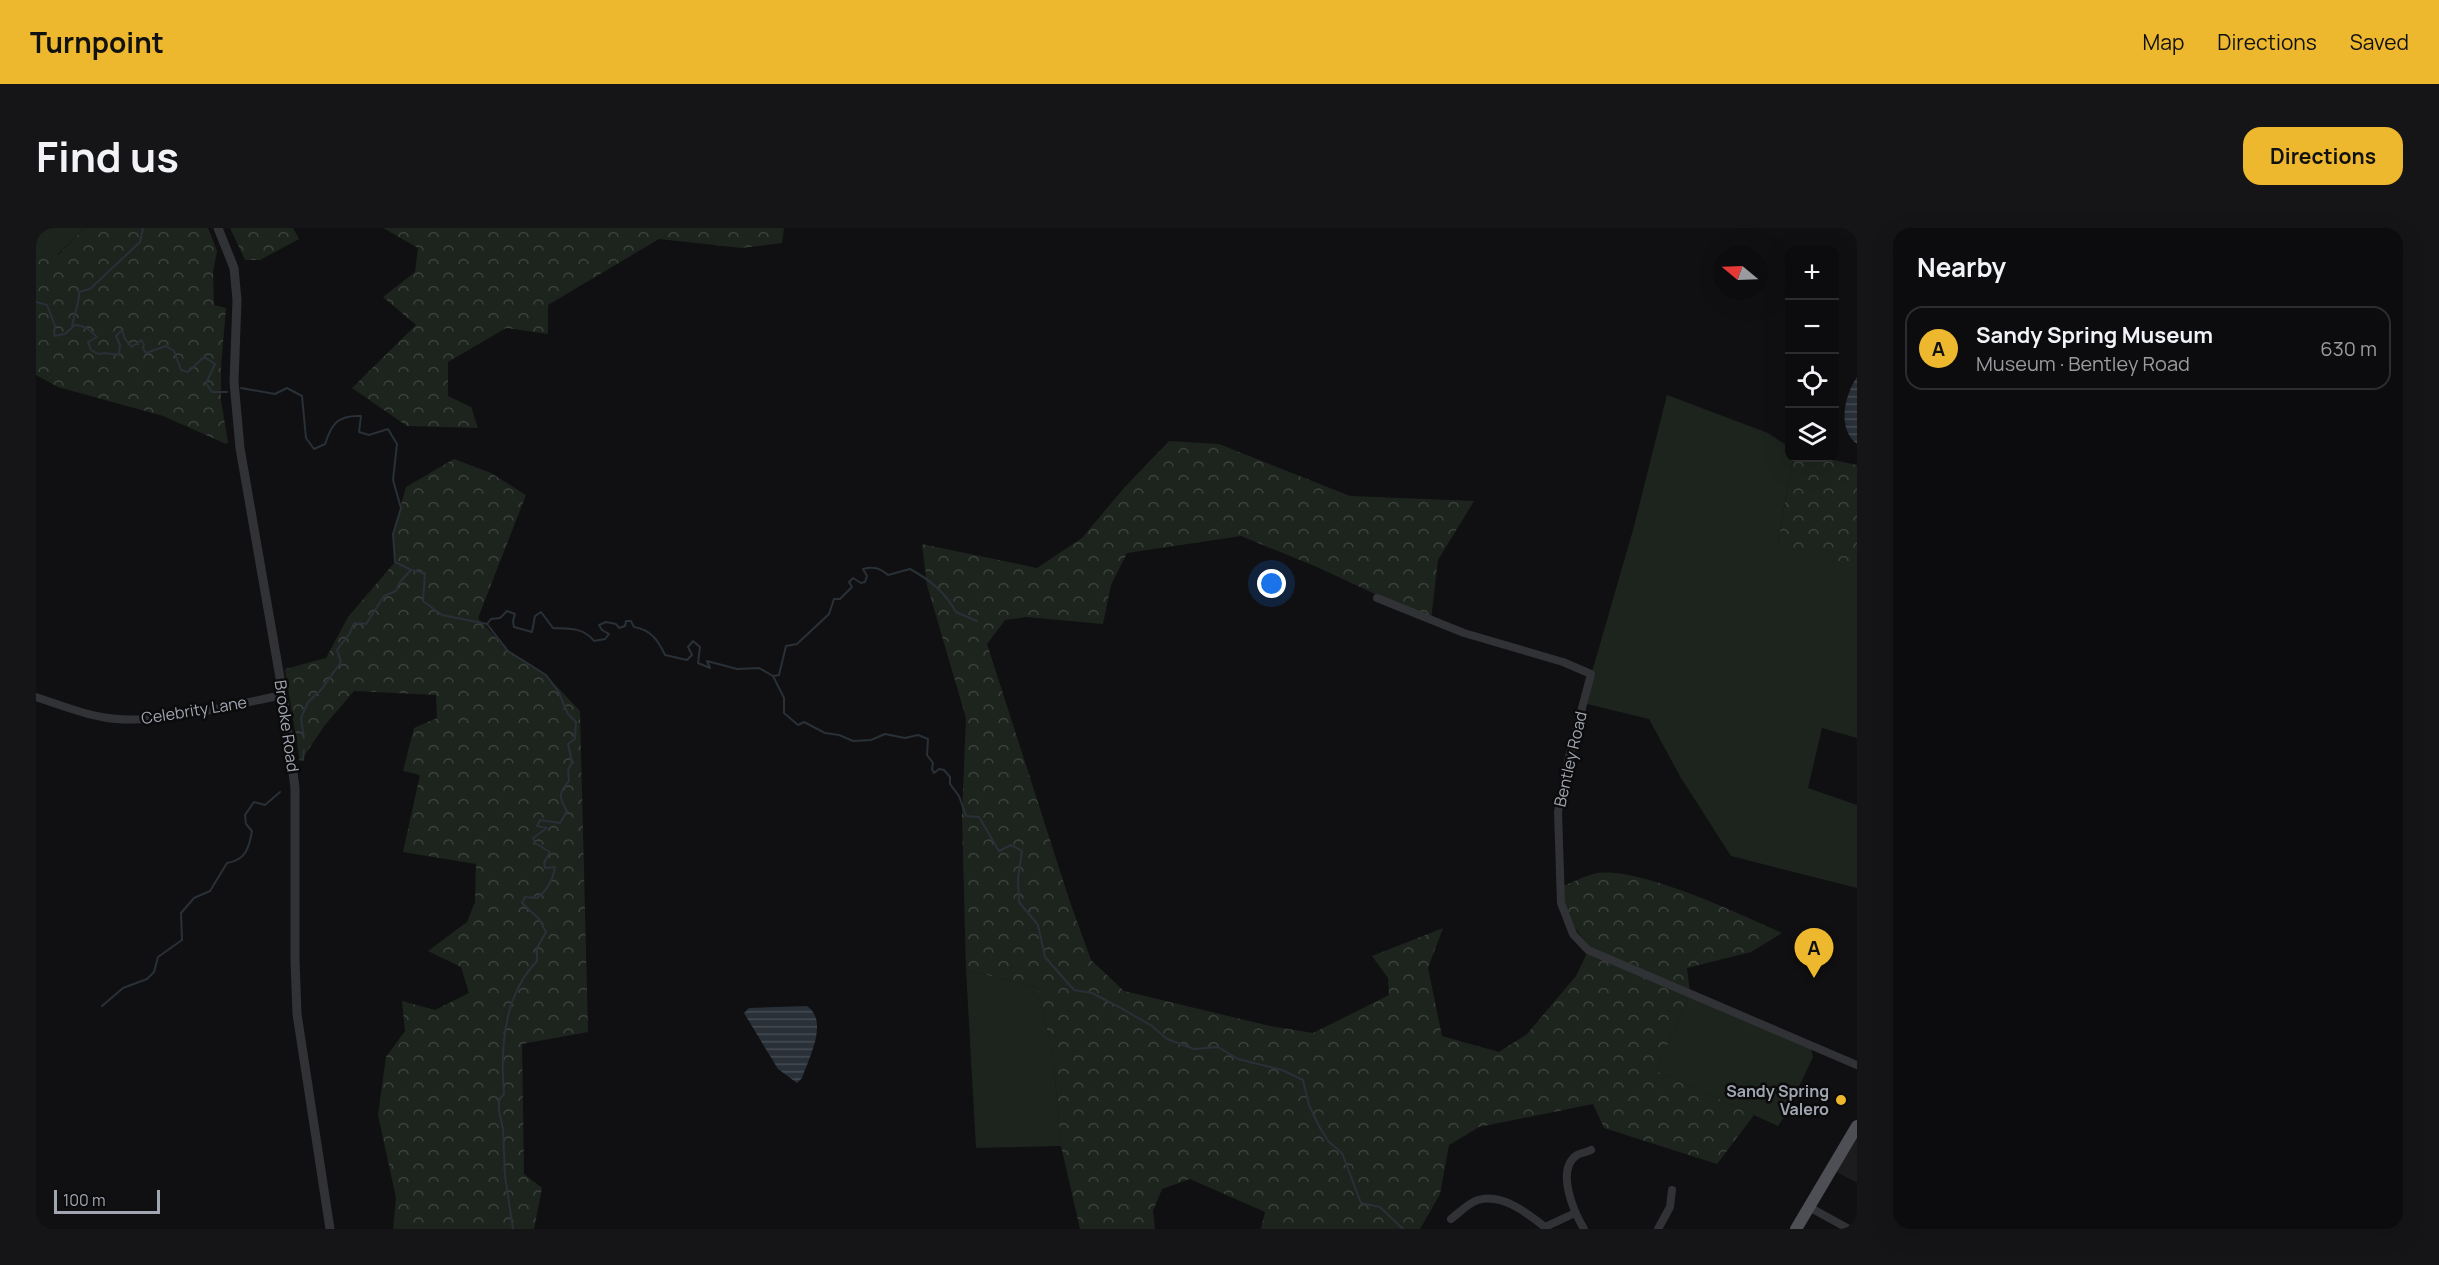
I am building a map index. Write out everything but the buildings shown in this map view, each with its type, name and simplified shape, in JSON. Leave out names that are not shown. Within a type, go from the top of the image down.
[{"type":"main road","points":[[1796,1229],[1857,1126]]},
{"type":"street","name":"Brooke Road","points":[[218,228],[233,264],[235,280],[234,382],[240,448],[283,695],[295,788],[297,1014],[330,1229]]},
{"type":"street","name":"Bentley Road","points":[[1377,597],[1464,633],[1563,662],[1590,674],[1558,812],[1561,903],[1573,934],[1587,950],[1857,1065]]},
{"type":"street","name":"Celebrity Lane","points":[[36,697],[102,717],[129,720],[154,719],[283,695]]},
{"type":"street","points":[[1584,1229],[1575,1214],[1568,1192],[1568,1171],[1577,1155],[1591,1150]]},
{"type":"street","points":[[1658,1229],[1670,1207],[1672,1190]]},
{"type":"street","points":[[1451,1219],[1476,1201],[1488,1198],[1519,1208],[1545,1227],[1575,1214]]},
{"type":"street","points":[[1809,1207],[1849,1229]]},
{"type":"shaded area","points":[[1857,377],[1857,444],[1847,430],[1845,412],[1849,393]]},
{"type":"shaded area","points":[[807,1006],[813,1013],[817,1030],[809,1060],[802,1078],[797,1083],[778,1069],[744,1013],[749,1008]]},
{"type":"shaded area","points":[[1857,1126],[1857,1183],[1831,1169]]},
{"type":"green space","points":[[36,228],[85,228],[57,255],[36,242]]},
{"type":"green space","points":[[85,228],[208,228],[217,251],[213,272],[214,305],[226,308],[221,366],[221,401],[228,442],[226,444],[163,416],[58,387],[36,375],[36,242],[58,255]]},
{"type":"green space","points":[[230,228],[293,228],[299,239],[260,260],[245,260]]},
{"type":"green space","points":[[383,228],[784,228],[782,243],[742,248],[659,239],[548,305],[548,334],[506,328],[448,362],[448,396],[471,407],[478,428],[407,426],[352,388],[416,325],[383,297],[415,272],[418,248]]},
{"type":"green space","points":[[1667,395],[1768,433],[1785,444],[1785,462],[1792,462],[1778,542],[1857,570],[1857,738],[1822,728],[1808,788],[1857,805],[1857,888],[1731,856],[1681,778],[1649,719],[1583,703],[1633,530]]},
{"type":"green space","points":[[1169,441],[1219,444],[1350,496],[1474,501],[1438,560],[1431,620],[1317,567],[1241,536],[1127,553],[1111,585],[1103,624],[1026,617],[1005,620],[987,644],[1070,902],[1091,960],[1124,991],[1270,1026],[1313,1033],[1389,995],[1388,978],[1372,956],[1443,928],[1428,968],[1442,1036],[1499,1052],[1527,1034],[1576,976],[1590,947],[1570,922],[1559,888],[1598,873],[1617,873],[1665,885],[1717,904],[1782,933],[1751,952],[1687,968],[1690,993],[1656,1071],[1754,1115],[1717,1164],[1604,1128],[1593,1104],[1479,1127],[1449,1145],[1440,1194],[1420,1229],[1261,1229],[1265,1212],[1190,1179],[1162,1189],[1153,1211],[1155,1229],[1080,1229],[1061,1146],[1053,1055],[1037,987],[966,970],[962,815],[966,718],[927,585],[922,544],[1037,568],[1082,538],[1124,488]]},
{"type":"green space","points":[[454,459],[491,473],[526,495],[478,618],[508,651],[546,675],[580,711],[588,1032],[522,1044],[524,1174],[542,1188],[534,1229],[393,1229],[396,1198],[378,1115],[386,1057],[405,1031],[402,1001],[435,1010],[469,993],[461,967],[428,951],[467,922],[475,902],[476,864],[403,852],[420,775],[403,771],[414,728],[437,718],[436,695],[354,691],[325,725],[300,762],[285,669],[326,658],[348,617],[395,562],[393,534],[406,487]]},
{"type":"green space","points":[[1839,461],[1857,465],[1857,570],[1778,543],[1792,462]]},
{"type":"green space","points":[[966,970],[1037,987],[1053,1055],[1061,1146],[976,1148]]},
{"type":"green space","points":[[1690,993],[1810,1045],[1813,1057],[1778,1126],[1656,1071]]},
{"type":"waterway","points":[[72,328],[79,292],[90,289],[140,242],[143,228]]},
{"type":"waterway","points":[[36,302],[47,305],[55,326],[54,336],[65,334],[75,325],[82,326],[97,337],[88,342],[91,350],[98,354],[119,355],[120,345],[116,336],[122,330],[125,339],[132,347],[141,340],[146,353],[166,346],[174,351],[181,370],[188,372],[204,357],[215,364],[206,383],[212,392],[227,392]]},
{"type":"waterway","points":[[241,388],[275,394],[287,388],[302,396],[306,438],[314,449],[325,444],[333,426],[347,417],[361,416],[359,432],[369,435],[388,429],[397,444],[393,480],[401,508],[393,534],[395,562],[411,570],[425,573],[423,601],[442,615],[487,624],[491,619],[500,618],[507,611],[515,614],[514,627],[532,632],[535,616],[541,612],[553,628],[580,631],[594,641],[605,639],[609,634],[599,625],[606,622],[616,624],[619,628],[625,626],[626,621],[631,621],[634,627],[653,636],[665,655],[687,660],[692,655],[688,647],[693,641],[700,647],[698,663],[710,668],[707,661],[737,669],[759,668],[773,676],[784,698],[784,713],[798,725],[804,722],[825,733],[839,735],[853,741],[871,740],[885,734],[905,738],[918,735],[928,739],[927,755],[933,763],[932,769],[934,773],[939,769],[944,770],[950,777],[950,784],[959,796],[966,816],[979,817],[999,851],[1011,845],[1022,851],[1018,878],[1019,902],[1038,925],[1045,957],[1074,990],[1092,993],[1119,1007],[1152,1026],[1167,1039],[1194,1049],[1218,1047],[1238,1059],[1282,1070],[1303,1080],[1309,1105],[1329,1142],[1342,1153],[1361,1203],[1380,1207],[1403,1229]]},
{"type":"waterway","points":[[773,676],[779,675],[786,646],[797,644],[829,614],[834,599],[840,599],[852,587],[849,582],[853,578],[861,583],[865,582],[867,576],[863,569],[876,568],[888,575],[910,569],[936,587],[956,612],[977,621]]},
{"type":"waterway","points":[[304,738],[301,718],[308,702],[321,690],[341,662],[337,650],[350,633],[354,623],[366,624],[384,596],[396,591],[400,582],[411,570]]},
{"type":"waterway","points":[[487,624],[508,651],[546,675],[558,691],[568,714],[576,722],[575,739],[568,744],[572,762],[568,770],[569,781],[561,796],[567,811],[560,823],[540,820],[537,826],[547,828],[533,838],[535,843],[550,852],[544,863],[545,868],[555,867],[553,876],[541,895],[537,898],[525,897],[522,903],[539,919],[546,932],[537,948],[537,961],[517,990],[511,1006],[504,1041],[504,1094],[499,1100],[499,1111],[503,1129],[505,1176],[513,1229]]},
{"type":"waterway","points":[[303,760],[304,750]]},
{"type":"waterway","points":[[102,1006],[123,988],[147,979],[154,972],[158,957],[182,940],[181,913],[194,898],[210,891],[227,863],[238,859],[246,852],[252,831],[246,824],[245,815],[254,802],[265,805],[280,792]]},
{"type":"place","name":"Sandy Spring Museum","points":[[1814,978]]},
{"type":"place","name":"Sandy Spring Valero","points":[[1841,1100]]}]
